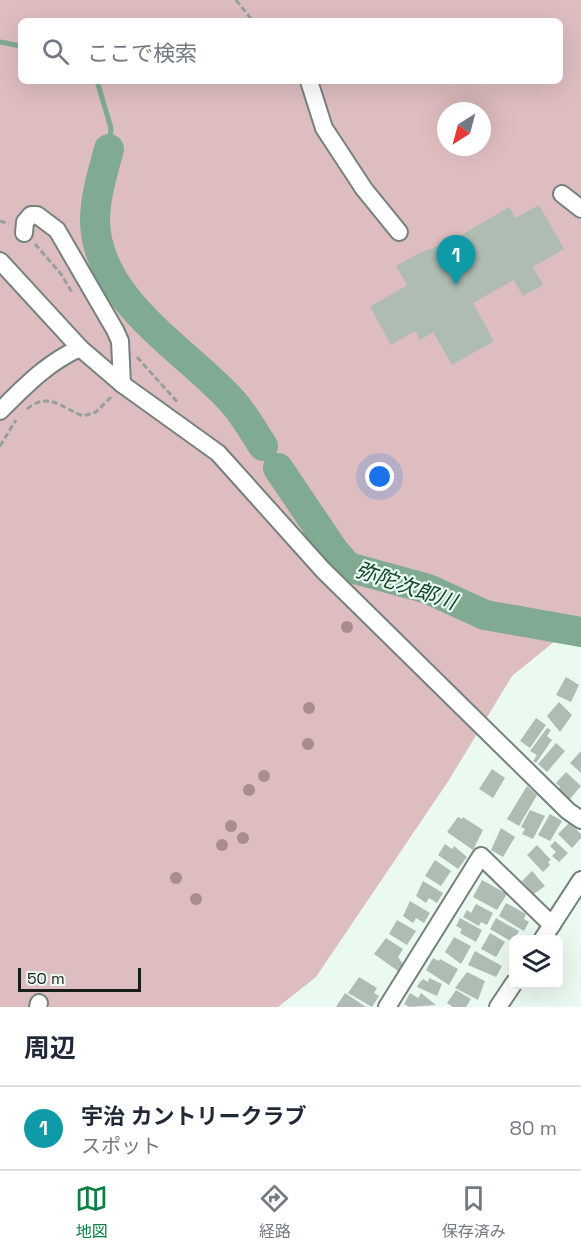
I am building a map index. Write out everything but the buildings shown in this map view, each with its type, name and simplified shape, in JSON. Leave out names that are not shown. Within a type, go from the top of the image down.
[{"type":"street","points":[[310,84],[324,128],[364,189],[399,232]]},
{"type":"street","points":[[562,194],[581,209]]},
{"type":"street","points":[[24,233],[25,222],[30,215],[37,215],[57,230],[120,341],[122,384]]},
{"type":"street","points":[[0,261],[80,348],[122,384],[218,453],[323,570],[568,811],[581,820]]},
{"type":"street","points":[[0,411],[48,367],[80,348]]},
{"type":"street","points":[[387,1007],[481,856],[552,925]]},
{"type":"street","points":[[545,935],[581,880]]},
{"type":"street","points":[[501,1006],[510,989]]},
{"type":"path","points":[[236,0],[251,18]]},
{"type":"path","points":[[0,446],[16,420],[36,402],[55,400],[83,416],[96,412],[122,384]]},
{"type":"shaded area","points":[[0,0],[581,0],[581,620],[512,676],[449,780],[316,977],[278,1007],[0,1007]]},
{"type":"waterway","points":[[0,42],[18,45]]},
{"type":"waterway","points":[[98,84],[111,128],[109,149]]},
{"type":"waterway","name":"弥陀次郎川","points":[[109,149],[98,193],[95,220],[99,249],[110,275],[126,299],[146,321],[232,401],[263,446]]},
{"type":"waterway","name":"弥陀次郎川","points":[[278,468],[334,551],[348,567],[428,589],[485,615],[581,632]]},
{"type":"place","name":"宇治 カントリークラブ","points":[[456,285]]}]
